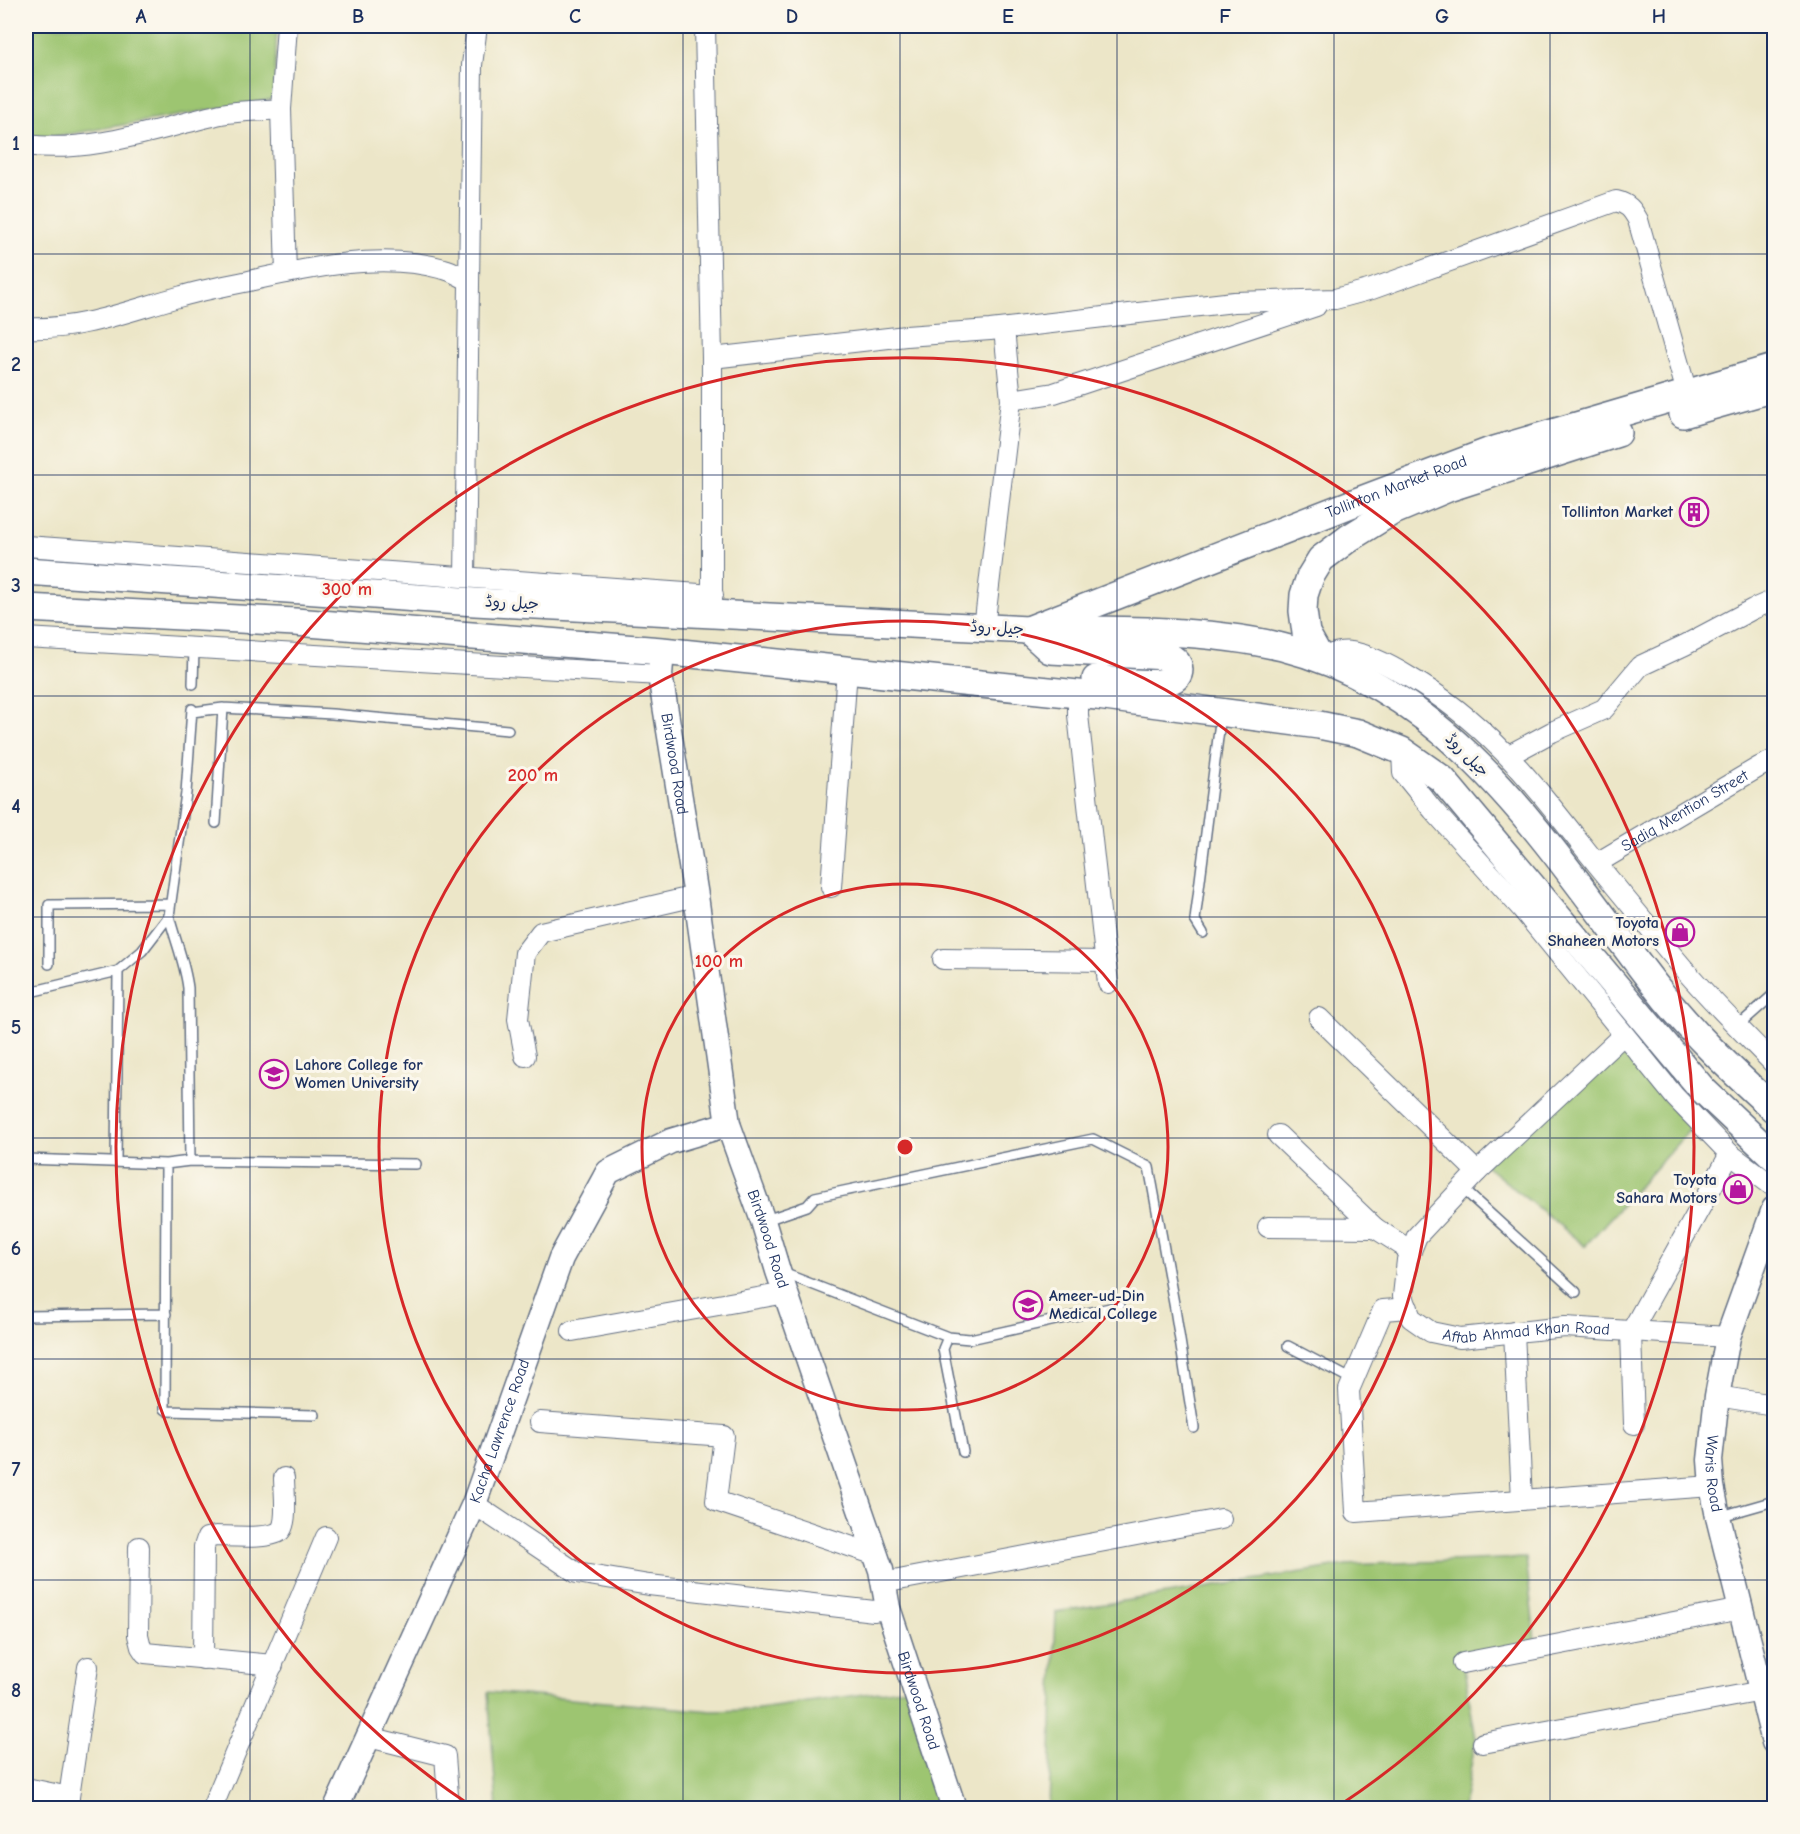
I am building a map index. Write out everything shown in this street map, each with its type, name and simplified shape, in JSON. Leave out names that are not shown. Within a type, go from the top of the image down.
[{"type":"main road","name":"Tollinton Market Road","points":[[1028,630],[1488,452],[1774,368]]},
{"type":"main road","name":"Tollinton Market Road","points":[[1320,658],[1306,633],[1303,611],[1304,595],[1310,577],[1322,559],[1349,538],[1391,512],[1448,488],[1595,440],[1774,388]]},
{"type":"main road","name":"جیل روڈ","points":[[26,571],[475,602],[713,604],[984,628],[1118,630],[1221,637],[1282,647],[1320,658],[1390,693],[1422,713],[1457,742],[1563,862],[1654,986],[1728,1067],[1774,1109]]},
{"type":"main road","points":[[26,608],[295,622],[661,663],[847,670],[1078,694],[1319,725],[1358,734],[1402,751],[1442,779],[1703,1089],[1774,1157]]},
{"type":"main road","points":[[980,684],[1012,673],[1162,684],[1175,679],[1178,674],[1178,665],[1174,659],[1167,656],[1050,650],[1028,630]]},
{"type":"street","points":[[286,273],[281,109],[287,26]]},
{"type":"street","points":[[465,577],[472,65],[477,26]]},
{"type":"street","points":[[26,546],[465,577],[713,604],[712,358],[705,26]]},
{"type":"street","points":[[26,144],[53,146],[103,141],[224,114],[281,109]]},
{"type":"street","points":[[1011,400],[1054,393],[1335,299],[1372,289],[1616,201],[1626,203],[1638,220],[1687,393]]},
{"type":"street","points":[[26,328],[43,329],[81,325],[183,295],[286,273],[356,262],[409,262],[445,269],[469,280]]},
{"type":"street","points":[[712,358],[1234,303],[1335,299]]},
{"type":"street","points":[[984,628],[1011,400],[1004,328]]},
{"type":"street","points":[[1509,755],[1552,732],[1604,710],[1640,666],[1774,600]]},
{"type":"street","points":[[88,642],[90,612]]},
{"type":"street","points":[[26,638],[194,649],[661,663]]},
{"type":"street","points":[[1320,658],[1340,652],[1350,652],[1388,664],[1430,689],[1474,722],[1509,755],[1555,808],[1680,965],[1774,1065]]},
{"type":"street","name":"Birdwood Road","points":[[661,663],[728,1124],[876,1555],[888,1608],[954,1809]]},
{"type":"street","points":[[831,887],[847,670]]},
{"type":"street","points":[[1078,694],[1078,715],[1108,983]]},
{"type":"street","points":[[1402,751],[1403,772],[1433,810],[1522,909],[1623,1035],[1682,1104],[1730,1154],[1774,1187]]},
{"type":"street","name":"Sadiq Mention Street","points":[[1597,863],[1774,760]]},
{"type":"street","points":[[525,1056],[518,1019],[525,953],[541,932],[696,896]]},
{"type":"street","points":[[943,959],[1106,961]]},
{"type":"street","points":[[1318,1018],[1477,1172]]},
{"type":"street","points":[[1623,1035],[1477,1172],[1418,1236],[1407,1260],[1403,1296],[1408,1308],[1383,1310],[1349,1390],[1356,1512],[1712,1486]]},
{"type":"street","name":"Kacha Lawrence Road","points":[[336,1809],[474,1504],[561,1258],[608,1172],[671,1141],[728,1124]]},
{"type":"street","points":[[1278,1136],[1375,1228],[1410,1251]]},
{"type":"street","points":[[1634,1424],[1631,1332],[1730,1154]]},
{"type":"street","name":"Waris Road","points":[[1774,1209],[1728,1337],[1717,1396],[1710,1460],[1718,1517],[1774,1742]]},
{"type":"street","points":[[1268,1227],[1375,1228]]},
{"type":"street","points":[[572,1331],[782,1282]]},
{"type":"street","name":"Aftab Ahmad Khan Road","points":[[1408,1308],[1411,1318],[1431,1332],[1460,1338],[1565,1327],[1728,1337]]},
{"type":"street","points":[[1514,1332],[1522,1500]]},
{"type":"street","points":[[1717,1396],[1774,1405]]},
{"type":"street","points":[[540,1422],[724,1436],[716,1501],[876,1555]]},
{"type":"street","points":[[203,1659],[204,1547],[207,1538],[273,1536],[281,1530],[284,1517],[284,1478]]},
{"type":"street","points":[[474,1504],[577,1573],[649,1585],[874,1611],[888,1608]]},
{"type":"street","points":[[883,1583],[1221,1519]]},
{"type":"street","points":[[213,1809],[326,1537]]},
{"type":"street","points":[[140,1547],[138,1635],[141,1647],[146,1653],[273,1665]]},
{"type":"street","points":[[1463,1663],[1742,1609]]},
{"type":"street","points":[[26,1788],[72,1803],[88,1666]]},
{"type":"street","points":[[1483,1743],[1762,1691]]},
{"type":"street","points":[[369,1737],[445,1756],[449,1809]]},
{"type":"lane","points":[[193,684],[194,649]]},
{"type":"lane","points":[[216,823],[223,708]]},
{"type":"lane","points":[[190,1161],[188,988],[186,971],[169,916],[186,793],[192,710],[223,708],[332,714],[508,730]]},
{"type":"lane","points":[[1203,933],[1195,920],[1221,713]]},
{"type":"lane","points":[[49,964],[49,905],[170,904]]},
{"type":"lane","points":[[26,993],[118,971],[142,951],[169,916]]},
{"type":"lane","points":[[117,1162],[118,971]]},
{"type":"lane","points":[[1738,1026],[1774,994]]},
{"type":"lane","points":[[763,1221],[807,1206],[815,1197],[1092,1139],[1149,1167],[1194,1428]]},
{"type":"lane","points":[[26,1159],[166,1164],[190,1161],[416,1164]]},
{"type":"lane","points":[[166,1164],[164,1407],[168,1412],[315,1415]]},
{"type":"lane","points":[[1462,1188],[1576,1292]]},
{"type":"lane","points":[[782,1282],[948,1337],[970,1339],[1119,1306]]},
{"type":"lane","points":[[26,1316],[165,1314]]},
{"type":"lane","points":[[948,1337],[944,1349],[963,1452]]},
{"type":"lane","points":[[1288,1346],[1353,1380]]},
{"type":"lane","points":[[1718,1517],[1774,1501]]},
{"type":"green space","points":[[26,26],[277,26],[274,99],[41,139],[26,135]]},
{"type":"green space","points":[[1621,1039],[1674,1112],[1693,1126],[1585,1246],[1485,1165]]},
{"type":"green space","points":[[1526,1558],[1536,1649],[1463,1663],[1476,1739],[1463,1808],[1049,1808],[1056,1612],[1346,1565]]},
{"type":"green space","points":[[907,1688],[944,1808],[497,1808],[488,1692],[712,1711],[752,1710]]},
{"type":"place","name":"Tollinton Market","points":[[1694,512]]},
{"type":"place","name":"Toyota Shaheen Motors","points":[[1680,932]]},
{"type":"place","name":"Lahore College for Women University","points":[[274,1074]]},
{"type":"place","name":"Toyota Sahara Motors","points":[[1738,1189]]},
{"type":"place","name":"Ameer-ud-Din Medical College","points":[[1028,1305]]}]
